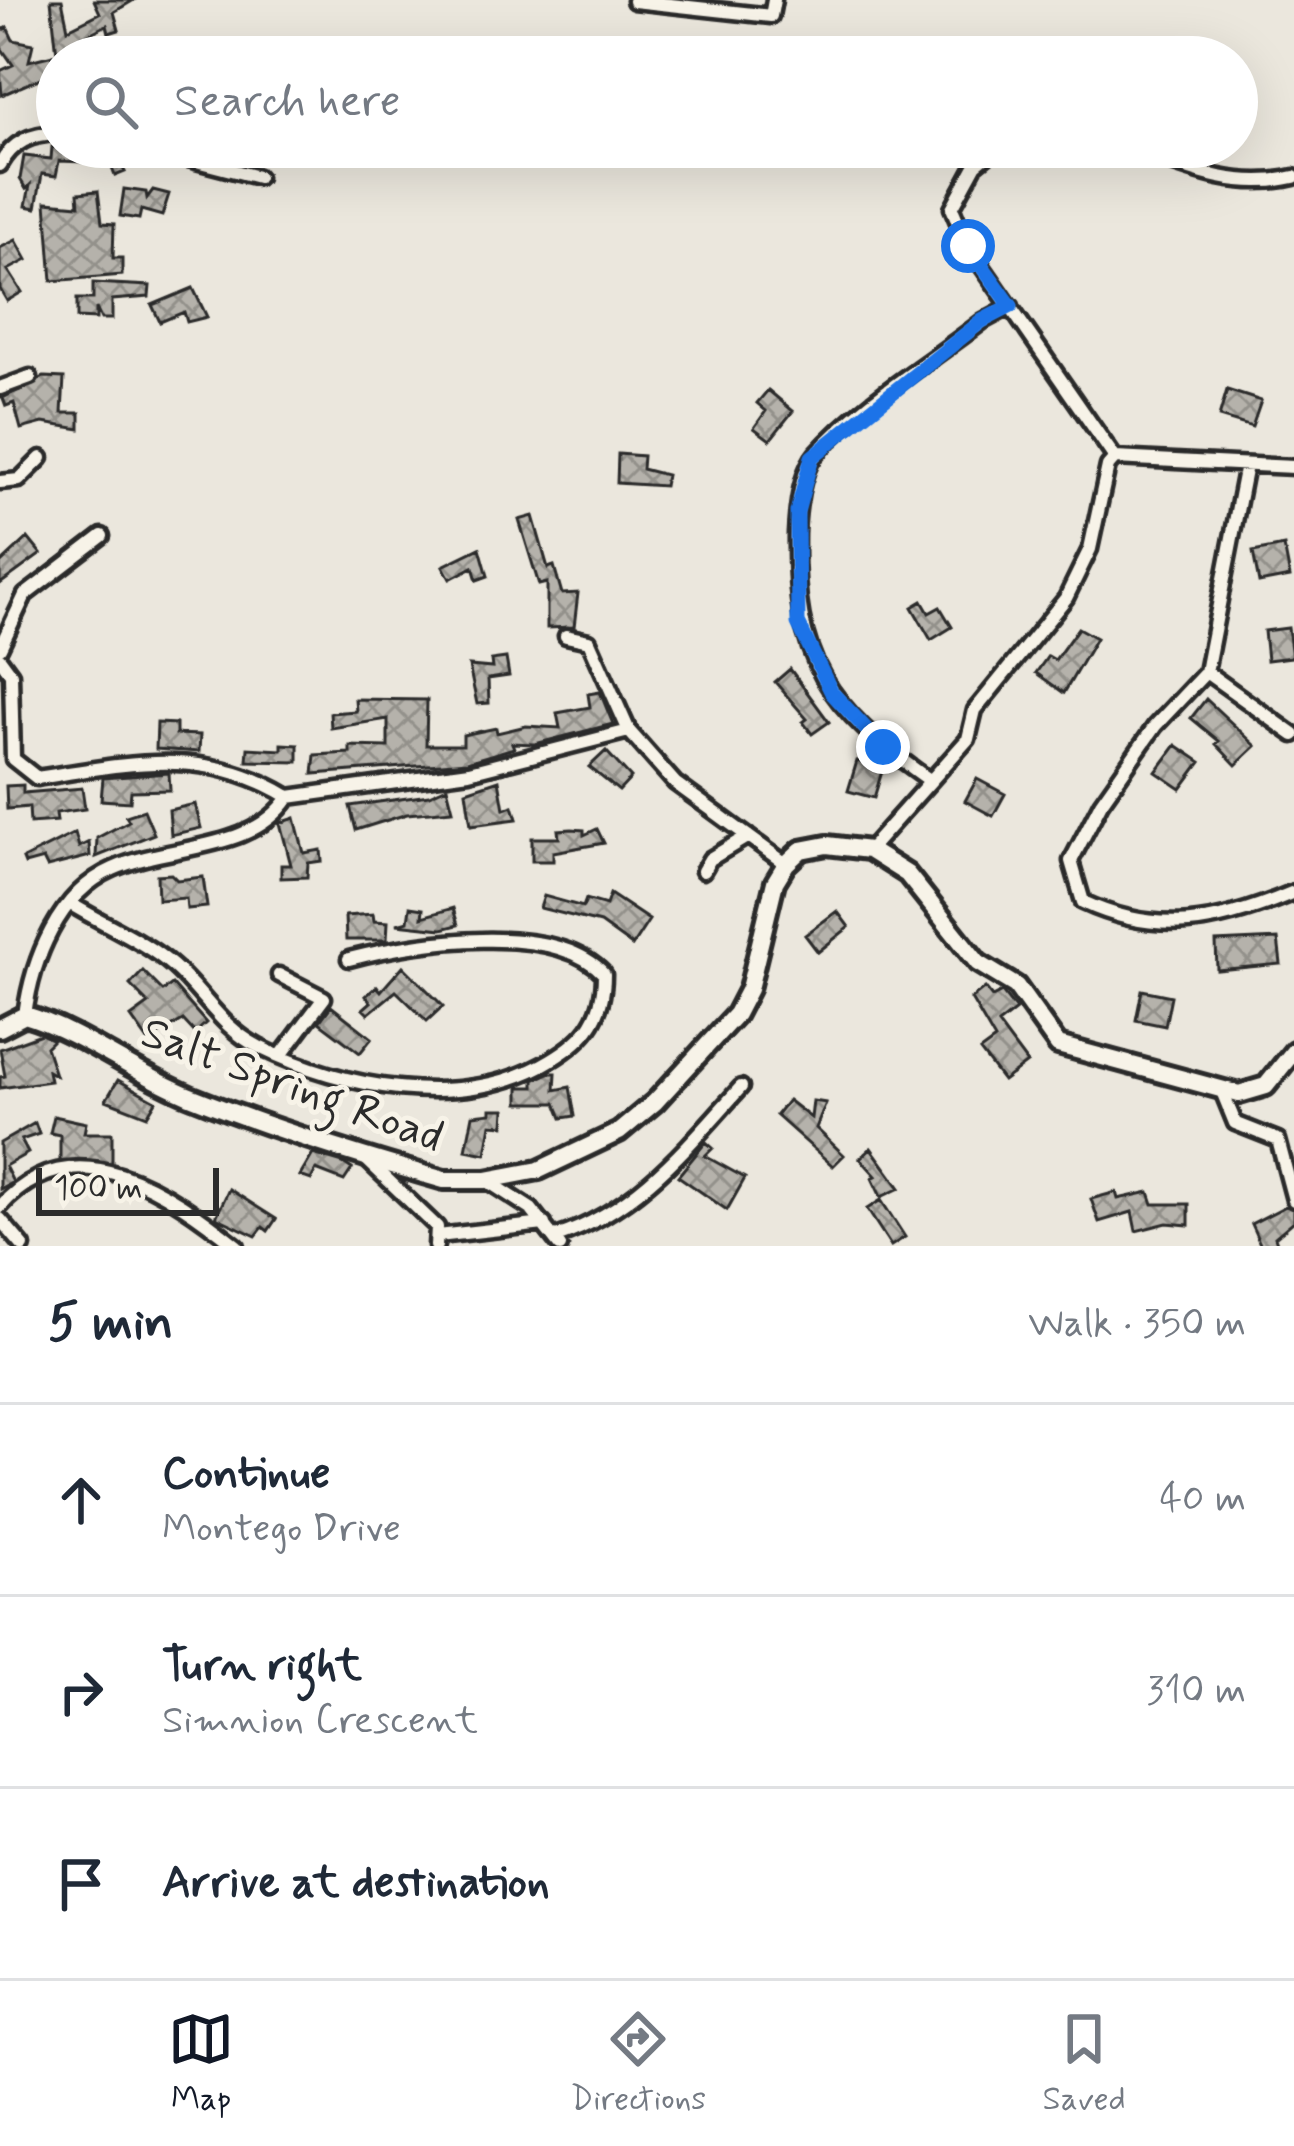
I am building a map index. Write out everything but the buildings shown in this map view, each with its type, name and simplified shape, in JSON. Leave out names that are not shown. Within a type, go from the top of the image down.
[{"type":"street","points":[[634,1],[771,16],[774,0]]},
{"type":"street","points":[[0,164],[19,142],[36,134]]},
{"type":"street","points":[[223,168],[258,177]]},
{"type":"street","points":[[868,850],[968,739],[975,710],[1066,598],[1090,549],[1115,458],[968,246],[952,208],[974,168]]},
{"type":"street","points":[[1184,168],[1262,184],[1294,177]]},
{"type":"street","points":[[928,779],[883,747],[832,693],[798,623],[797,512],[812,457],[982,321],[1011,306]]},
{"type":"street","points":[[0,388],[30,377]]},
{"type":"street","points":[[0,482],[19,480],[41,458]]},
{"type":"street","points":[[1115,458],[1294,467]]},
{"type":"street","points":[[1246,465],[1206,672],[1155,726],[1101,803],[1072,861],[1082,902],[1125,921],[1176,922],[1240,914],[1294,892]]},
{"type":"street","points":[[0,648],[25,595],[102,536]]},
{"type":"street","points":[[566,636],[589,641],[629,731],[675,783],[786,864],[801,850],[827,845],[868,850],[907,874],[932,899],[978,962],[1016,986],[1058,1045],[1222,1090],[1254,1093],[1284,1069],[1294,1051]]},
{"type":"street","points":[[0,658],[11,674],[13,759],[37,778],[130,761],[172,760],[267,783],[290,797],[469,772],[629,731]]},
{"type":"street","points":[[1206,672],[1294,735]]},
{"type":"street","points":[[0,1028],[25,1015],[43,942],[71,904],[111,869],[230,838],[276,817],[290,797]]},
{"type":"street","points":[[703,871],[710,859],[748,836]]},
{"type":"street","name":"Salt Spring Road","points":[[25,1015],[190,1096],[363,1156],[444,1180],[486,1180],[539,1170],[619,1132],[736,1015],[749,989],[775,882],[786,864]]},
{"type":"street","points":[[71,904],[173,966],[212,1014],[259,1047],[360,1081],[461,1093],[518,1078],[577,1046],[598,1019],[604,998],[604,974],[572,950],[419,941],[350,959]]},
{"type":"street","points":[[279,975],[324,998],[282,1054]]},
{"type":"street","points":[[486,1180],[531,1209],[558,1241],[607,1219],[664,1171],[741,1087]]},
{"type":"street","points":[[1222,1090],[1235,1123],[1278,1140],[1294,1200]]},
{"type":"street","points":[[363,1156],[437,1227],[437,1241],[544,1224]]},
{"type":"street","points":[[0,1207],[16,1189],[48,1172],[125,1172],[237,1246]]},
{"type":"street","points":[[0,1219],[23,1246]]},
{"type":"route","points":[[883,747],[832,693],[798,623],[797,512],[812,457],[982,321],[1011,306],[968,246]]}]
